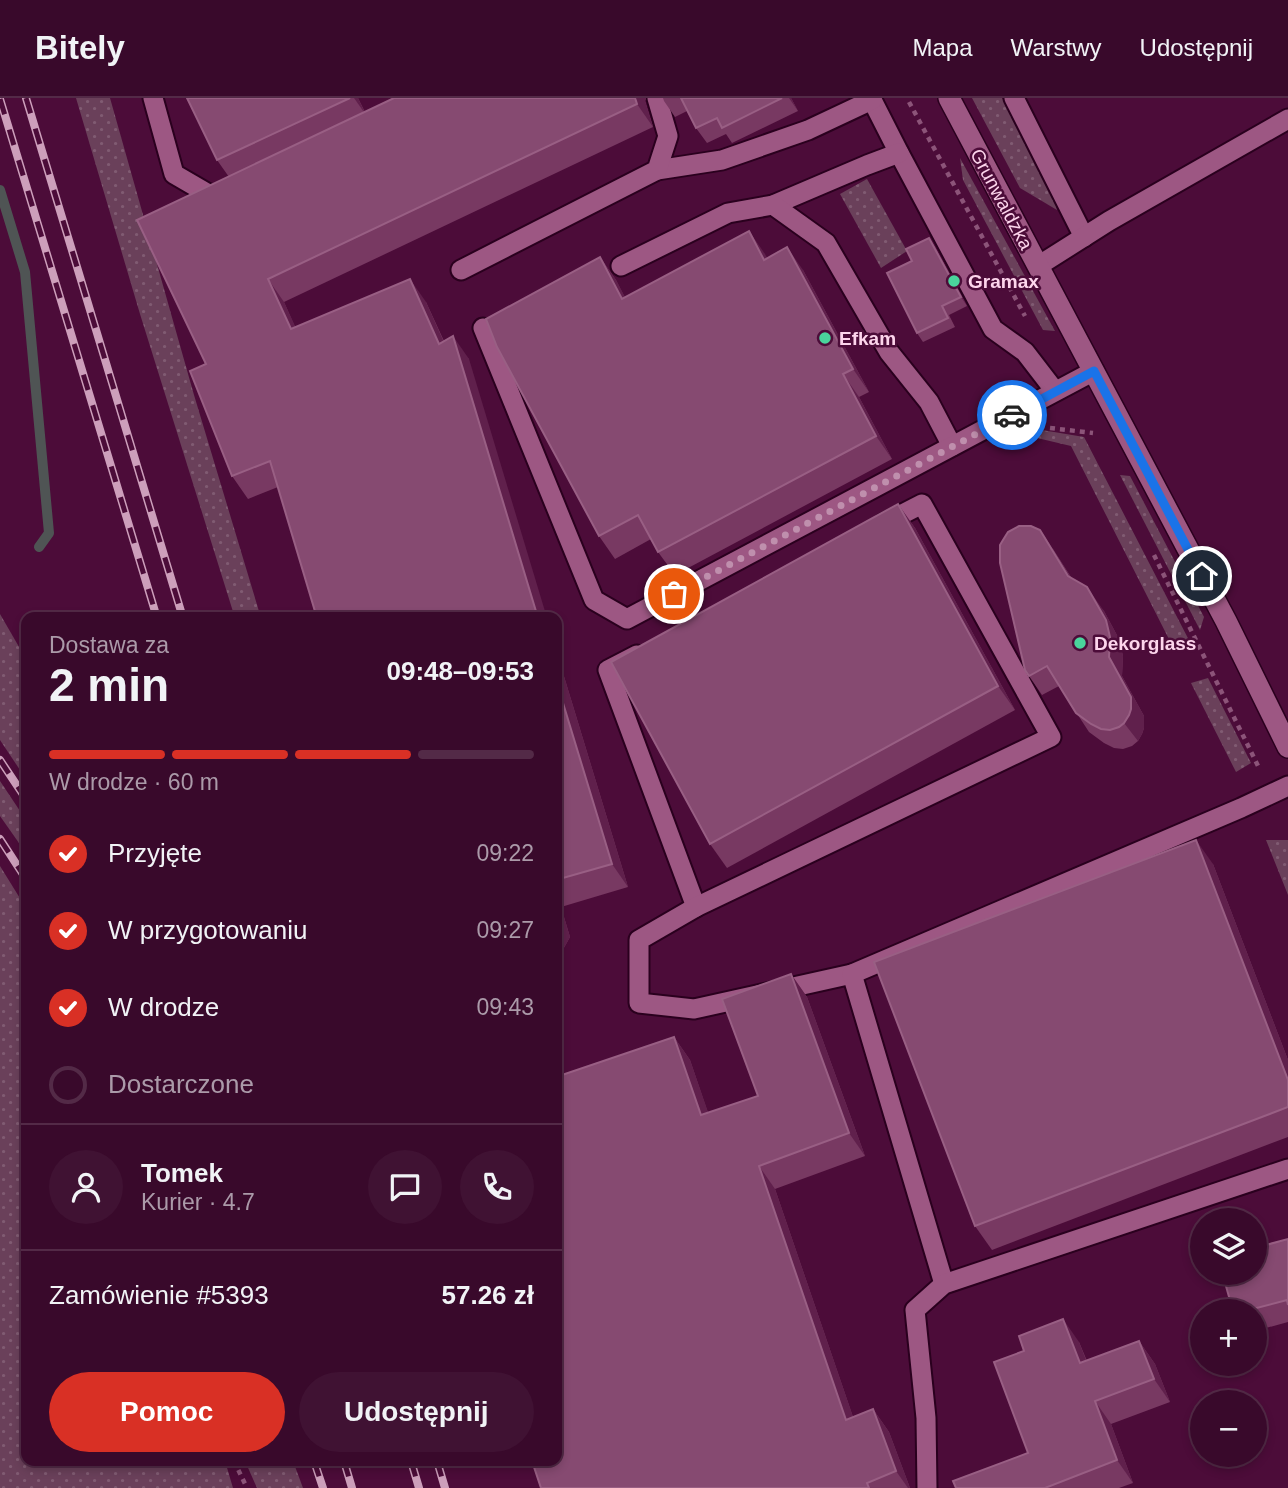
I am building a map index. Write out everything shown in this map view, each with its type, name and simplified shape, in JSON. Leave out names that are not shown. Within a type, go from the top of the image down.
[{"type":"main road","name":"Grunwaldzka","points":[[949,98],[1226,621],[1288,747]]},
{"type":"lane","points":[[153,98],[174,174],[217,199],[241,187]]},
{"type":"lane","points":[[657,98],[668,136],[657,170]]},
{"type":"lane","points":[[1014,98],[1084,237]]},
{"type":"lane","points":[[461,270],[657,170],[722,160],[807,130],[872,99],[993,330],[1025,352],[1061,388]]},
{"type":"lane","points":[[1038,266],[1288,119]]},
{"type":"lane","points":[[621,266],[728,213],[773,205],[899,153]]},
{"type":"lane","points":[[773,205],[826,243],[889,352],[929,402],[952,446]]},
{"type":"lane","points":[[483,328],[594,600],[628,619],[1094,371]]},
{"type":"lane","points":[[861,536],[922,504],[1051,737],[696,907],[639,940],[639,1003],[694,1009],[852,974],[1280,790]]},
{"type":"lane","points":[[656,644],[608,670],[696,907]]},
{"type":"lane","points":[[852,974],[944,1284]]},
{"type":"lane","points":[[927,1488],[926,1419],[915,1310],[944,1284],[1288,1169]]},
{"type":"path","points":[[909,102],[1026,317]]},
{"type":"path","points":[[1061,388],[1094,433]]},
{"type":"path","points":[[1149,545],[1280,790]]},
{"type":"path","points":[[236,1466],[247,1488]]},
{"type":"shaded area","points":[[76,98],[110,98],[194,395],[259,612],[233,612]]},
{"type":"shaded area","points":[[972,98],[1002,98],[1054,196],[1057,210],[1020,188]]},
{"type":"shaded area","points":[[960,158],[1055,331],[1043,330],[963,180]]},
{"type":"shaded area","points":[[867,179],[907,251],[881,268],[840,194]]},
{"type":"shaded area","points":[[1036,429],[1084,437],[1192,646],[1175,651],[1071,446],[1016,433],[1028,433]]},
{"type":"shaded area","points":[[1120,475],[1130,476],[1204,617],[1200,630]]},
{"type":"shaded area","points":[[0,614],[21,650],[21,772],[0,740]]},
{"type":"shaded area","points":[[1208,678],[1251,763],[1236,772],[1191,683]]},
{"type":"shaded area","points":[[0,781],[21,812],[21,846],[0,816]]},
{"type":"shaded area","points":[[1266,840],[1288,840],[1288,895]]},
{"type":"shaded area","points":[[0,866],[21,900],[21,1466],[226,1466],[233,1488],[0,1488]]},
{"type":"shaded area","points":[[247,1466],[295,1466],[303,1488],[257,1488]]},
{"type":"building","points":[[187,98],[350,98],[217,160]]},
{"type":"building","points":[[394,98],[635,98],[637,104],[268,279],[291,329],[410,279],[439,344],[453,336],[536,612],[315,612],[270,461],[232,476],[190,371],[206,364],[137,220]]},
{"type":"building","points":[[681,98],[782,98],[722,128],[717,118],[696,128]]},
{"type":"building","points":[[749,231],[764,260],[787,247],[853,369],[843,374],[876,436],[658,552],[638,515],[599,536],[497,347],[486,319],[600,257],[622,299]]},
{"type":"building","points":[[929,238],[961,297],[942,306],[948,318],[917,333],[887,273],[912,261],[906,249]]},
{"type":"building","points":[[898,504],[998,686],[710,844],[611,662]]},
{"type":"building","name":"Dekorglass","points":[[1019,526],[1031,526],[1040,530],[1068,576],[1087,587],[1106,620],[1110,637],[1109,657],[1131,697],[1129,715],[1119,727],[1101,729],[1076,713],[1047,666],[1029,676],[1025,670],[1000,563],[1000,545],[1008,532]]},
{"type":"building","points":[[562,700],[612,864],[562,878]]},
{"type":"building","points":[[1196,840],[1288,1080],[1288,1107],[975,1226],[874,962]]},
{"type":"building","points":[[791,974],[849,1133],[759,1166],[846,1420],[873,1409],[896,1471],[867,1483],[869,1488],[541,1488],[534,1466],[562,1466],[562,1075],[674,1037],[701,1115],[758,1096],[722,999]]},
{"type":"building","points":[[1288,1239],[1288,1305],[1287,1300],[1267,1305],[1267,1299],[1230,1299],[1226,1285],[1267,1285],[1267,1245]]},
{"type":"building","points":[[1063,1319],[1080,1363],[1139,1341],[1154,1379],[1095,1401],[1117,1460],[1045,1488],[956,1488],[953,1481],[1028,1453],[994,1362],[1024,1351],[1019,1336]]},
{"type":"waterway","points":[[0,190],[25,272],[49,533],[39,547]]},
{"type":"railway","points":[[26,98],[181,612]]},
{"type":"railway","points":[[0,99],[155,612]]},
{"type":"railway","points":[[0,760],[21,792]]},
{"type":"railway","points":[[0,839],[21,871]]},
{"type":"railway","points":[[316,1466],[323,1488]]},
{"type":"railway","points":[[345,1466],[352,1488]]},
{"type":"railway","points":[[412,1466],[419,1488]]},
{"type":"railway","points":[[438,1466],[445,1488]]},
{"type":"way so far","points":[[674,594],[1012,415]]},
{"type":"place","name":"Gramax","points":[[954,281]]},
{"type":"place","name":"Efkam","points":[[825,338]]},
{"type":"place","name":"Dekorglass","points":[[1080,643]]},
{"type":"route","points":[[1012,415],[1094,371],[1202,576]]}]
